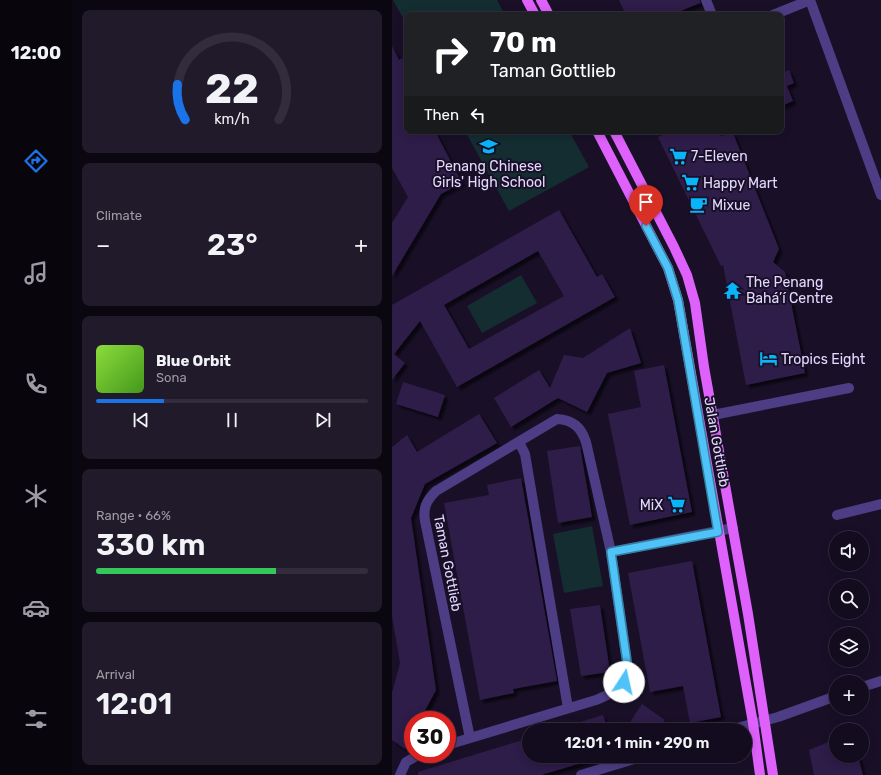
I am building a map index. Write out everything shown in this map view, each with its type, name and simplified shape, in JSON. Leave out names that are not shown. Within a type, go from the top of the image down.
[{"type":"main road","points":[[527,0],[533,12]]},
{"type":"main road","points":[[541,0],[547,12]]},
{"type":"main road","name":"Jalan Gottlieb","points":[[599,134],[658,247],[673,281],[678,300],[753,723],[760,775]]},
{"type":"main road","name":"Jalan Gottlieb","points":[[616,134],[646,189],[687,275],[695,303],[704,367],[766,720],[773,775]]},
{"type":"street","points":[[706,0],[711,12]]},
{"type":"street","points":[[780,12],[810,0],[881,195]]},
{"type":"street","points":[[713,415],[849,388]]},
{"type":"street","name":"Taman Gottlieb","points":[[456,742],[596,700],[614,692],[624,682],[628,669],[611,552],[586,442],[578,426],[569,420],[558,419],[436,491],[426,503],[424,512],[470,738]]},
{"type":"street","points":[[519,442],[525,454],[568,708]]},
{"type":"street","points":[[837,515],[881,504]]},
{"type":"street","points":[[611,552],[733,528]]},
{"type":"street","points":[[869,685],[881,681]]},
{"type":"street","points":[[753,723],[829,698]]},
{"type":"street","points":[[400,775],[406,763]]},
{"type":"street","points":[[581,775],[621,763]]},
{"type":"green space","points":[[393,0],[497,0],[503,12],[404,12],[404,20]]},
{"type":"green space","points":[[467,134],[571,134],[589,167],[509,211]]},
{"type":"green space","points":[[521,275],[537,303],[482,333],[467,306]]},
{"type":"green space","points":[[592,526],[603,586],[564,593],[553,534]]},
{"type":"building","points":[[619,0],[700,0],[700,3],[678,12],[625,12]]},
{"type":"building","points":[[392,46],[399,60],[402,58],[404,62],[404,134],[437,134],[462,183],[441,194],[392,276],[392,223],[408,197],[392,168]]},
{"type":"building","points":[[789,70],[794,83],[787,86],[793,101],[784,105],[784,72]]},
{"type":"building","points":[[666,134],[720,134],[721,136],[733,134],[779,249],[773,262],[785,272],[805,373],[746,385],[723,265],[721,266],[658,137]]},
{"type":"building","points":[[559,210],[597,277],[602,274],[615,297],[457,387],[420,321],[394,354],[405,363],[392,380],[392,305]],"holes":[[[538,251],[564,296],[469,349],[444,305]]]},
{"type":"building","points":[[630,328],[641,363],[607,373],[587,412],[558,398],[511,427],[494,398],[539,370],[550,388],[564,355],[583,358]]},
{"type":"building","points":[[664,365],[692,512],[630,525],[608,414],[641,407],[634,371]]},
{"type":"building","points":[[403,382],[445,395],[438,417],[396,404]]},
{"type":"building","points":[[479,414],[497,443],[425,484],[411,518],[436,690],[425,711],[404,711],[404,748],[392,740],[392,693],[400,663],[392,616],[392,447],[407,435],[417,452]]},
{"type":"building","points":[[580,446],[592,517],[558,523],[547,451]]},
{"type":"building","points":[[521,478],[557,681],[513,689],[514,693],[480,700],[444,503],[489,495],[487,485]]},
{"type":"building","points":[[692,561],[721,717],[690,723],[683,686],[650,692],[628,573]]},
{"type":"building","points":[[600,605],[610,672],[581,676],[570,609]]},
{"type":"building","points":[[642,704],[665,720],[663,723],[630,723]]},
{"type":"building","points":[[603,715],[606,723],[577,723]]},
{"type":"building","points":[[522,740],[522,763],[582,763],[541,775],[418,775],[418,772],[447,763],[456,763],[456,760]]},
{"type":"building","points":[[829,742],[829,763],[860,763],[863,775],[814,775],[809,750]]},
{"type":"place","name":"Penang Chinese Girls' High School","points":[[489,146]]},
{"type":"place","name":"7-Eleven","points":[[678,156]]},
{"type":"place","name":"Happy Mart","points":[[690,183]]},
{"type":"place","name":"Mixue","points":[[699,205]]},
{"type":"place","name":"The Penang Bahá’í Centre","points":[[733,290]]},
{"type":"place","name":"Tropics Eight","points":[[768,359]]},
{"type":"place","name":"MiX","points":[[676,505]]},
{"type":"route","points":[[624,682],[628,669],[622,617],[611,552],[718,532],[678,300],[668,268],[646,226]]}]
